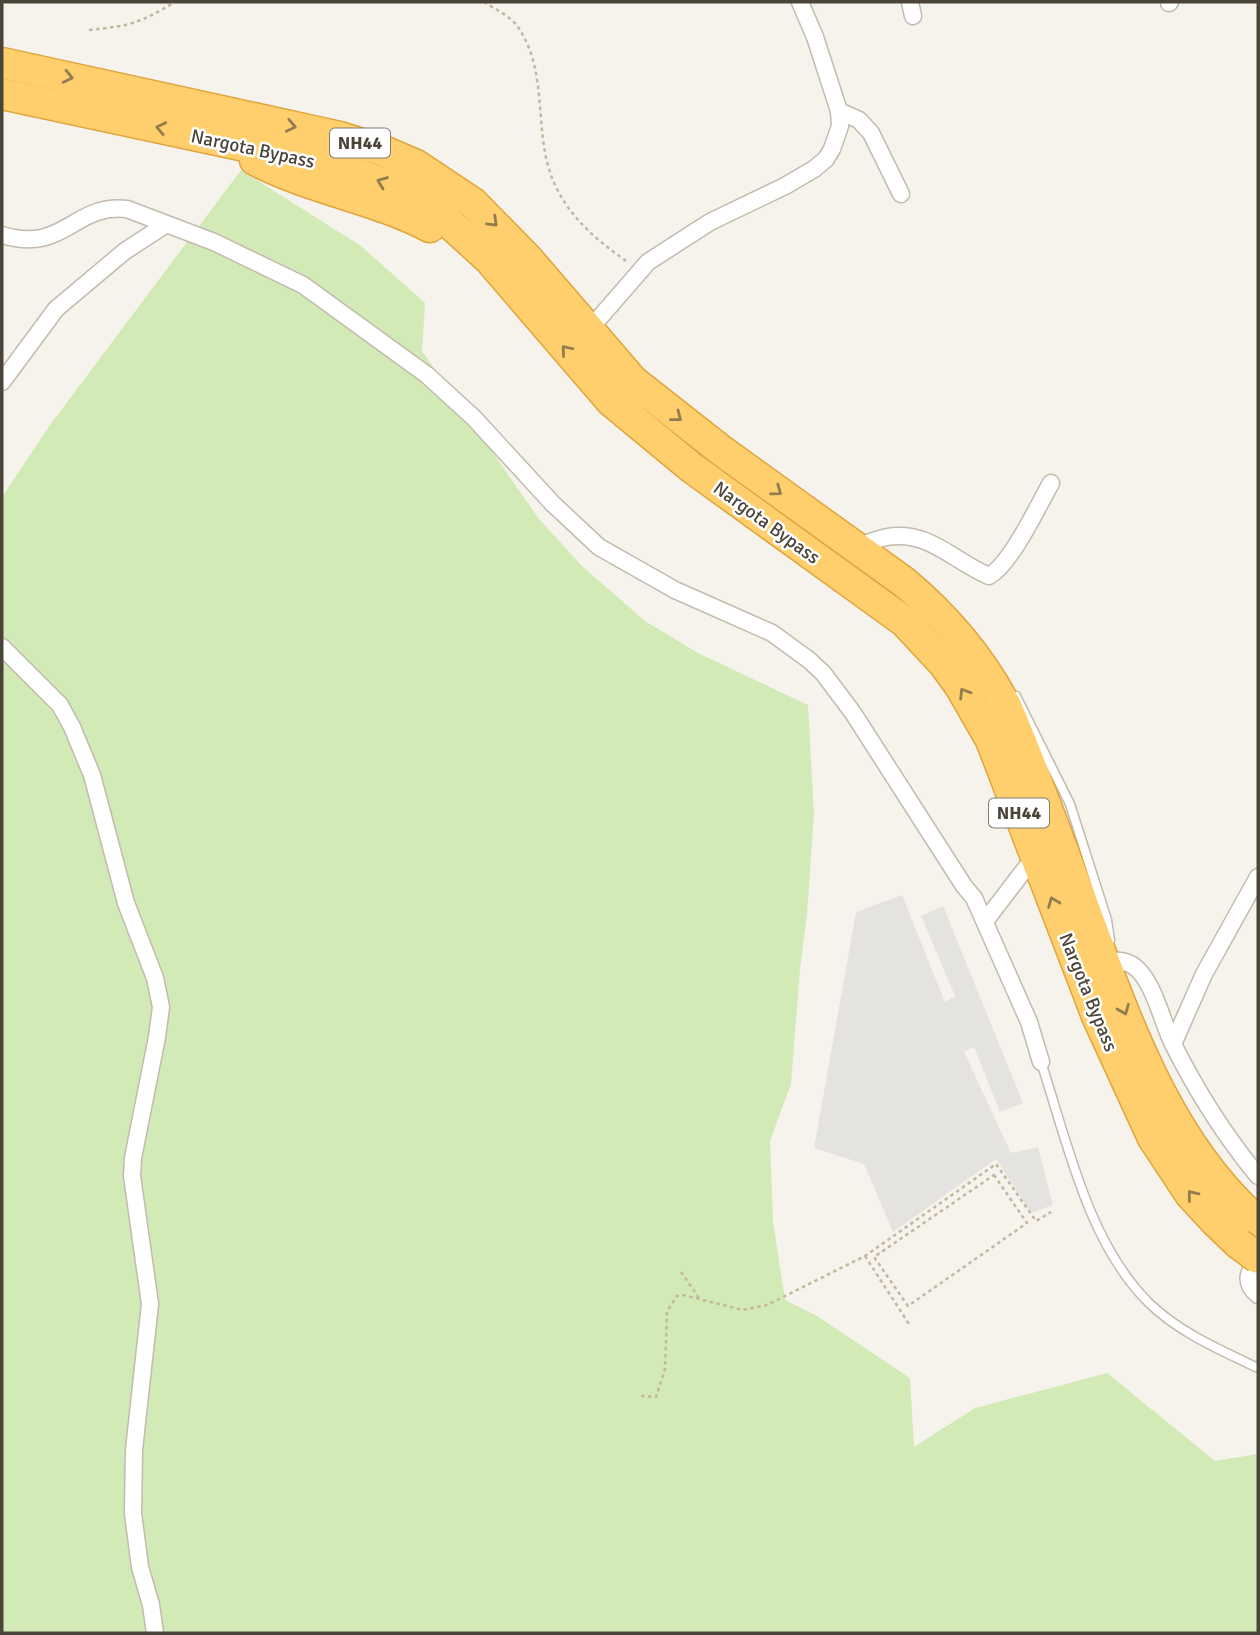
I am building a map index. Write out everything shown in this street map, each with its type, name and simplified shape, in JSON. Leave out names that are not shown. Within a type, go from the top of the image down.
[{"type":"highway","name":"Nargota Bypass","points":[[2,63],[340,137],[381,150],[415,165],[472,204],[498,228],[588,331],[622,391],[722,451],[904,582],[965,635],[1006,706],[1104,960],[1167,1107],[1207,1169],[1230,1196],[1254,1241]]},
{"type":"highway","name":"Nargota Bypass","points":[[2,93],[334,165],[394,187],[420,201],[444,218],[489,259],[622,391],[692,468],[905,622],[926,643],[960,686],[991,740],[1097,1016],[1153,1138],[1190,1194],[1215,1221],[1254,1241]]},
{"type":"street","points":[[588,331],[657,255],[710,222],[785,186],[826,159],[840,126],[839,111],[815,37],[800,2]]},
{"type":"street","points":[[839,111],[859,120],[871,133],[901,194]]},
{"type":"street","points":[[2,235],[19,240],[37,240],[53,236],[93,212],[114,208],[127,209],[214,242],[303,285],[427,375],[474,418],[553,504],[599,547],[675,590],[772,633],[809,660],[823,673],[853,713],[974,898],[1029,1022],[1041,1062]]},
{"type":"street","points":[[2,382],[56,309],[125,251],[165,225]]},
{"type":"street","points":[[854,548],[887,537],[913,536],[931,542],[989,576],[996,572],[1010,553],[1051,483]]},
{"type":"street","points":[[2,646],[60,705],[72,727],[92,775],[126,903],[155,978],[161,1007],[132,1176],[150,1304],[134,1450],[133,1513],[140,1567],[151,1605],[155,1633]]},
{"type":"street","points":[[986,920],[1035,856]]},
{"type":"street","points":[[1173,1044],[1204,974],[1258,877]]},
{"type":"street","points":[[1104,960],[1116,960],[1136,968],[1147,982],[1173,1044],[1239,1152],[1258,1176]]},
{"type":"street","points":[[1254,1241],[1248,1282],[1258,1295]]},
{"type":"lane","points":[[1008,684],[1052,766],[1074,817],[1107,920],[1110,944],[1104,960]]},
{"type":"lane","points":[[1041,1062],[1076,1177],[1090,1213],[1122,1268],[1149,1303],[1194,1337],[1258,1368]]},
{"type":"path","points":[[89,30],[128,26],[147,19],[175,2]]},
{"type":"path","points":[[484,2],[502,12],[517,26],[536,67],[543,142],[555,185],[589,233],[640,271]]},
{"type":"path","points":[[640,1396],[656,1397],[665,1369],[667,1311],[677,1296],[699,1298],[743,1310],[767,1305],[865,1256],[996,1164],[1036,1221],[1051,1212]]},
{"type":"path","points":[[994,1175],[1027,1223],[908,1306],[874,1257],[994,1175]]},
{"type":"path","points":[[865,1256],[909,1324]]},
{"type":"path","points":[[681,1272],[699,1298]]},
{"type":"green space","points":[[241,170],[361,246],[425,303],[422,351],[539,519],[582,566],[645,621],[698,653],[808,705],[814,814],[807,914],[791,1084],[770,1141],[773,1221],[785,1300],[817,1316],[910,1378],[914,1447],[975,1408],[1107,1373],[1215,1461],[1258,1454],[1258,1633],[2,1633],[2,497],[50,425]]},
{"type":"shaded area","points":[[902,895],[945,1002],[955,996],[921,916],[943,906],[1023,1103],[1000,1112],[974,1047],[964,1052],[1011,1153],[1038,1147],[1053,1205],[1031,1213],[996,1159],[893,1232],[864,1164],[814,1148],[856,912]]}]
